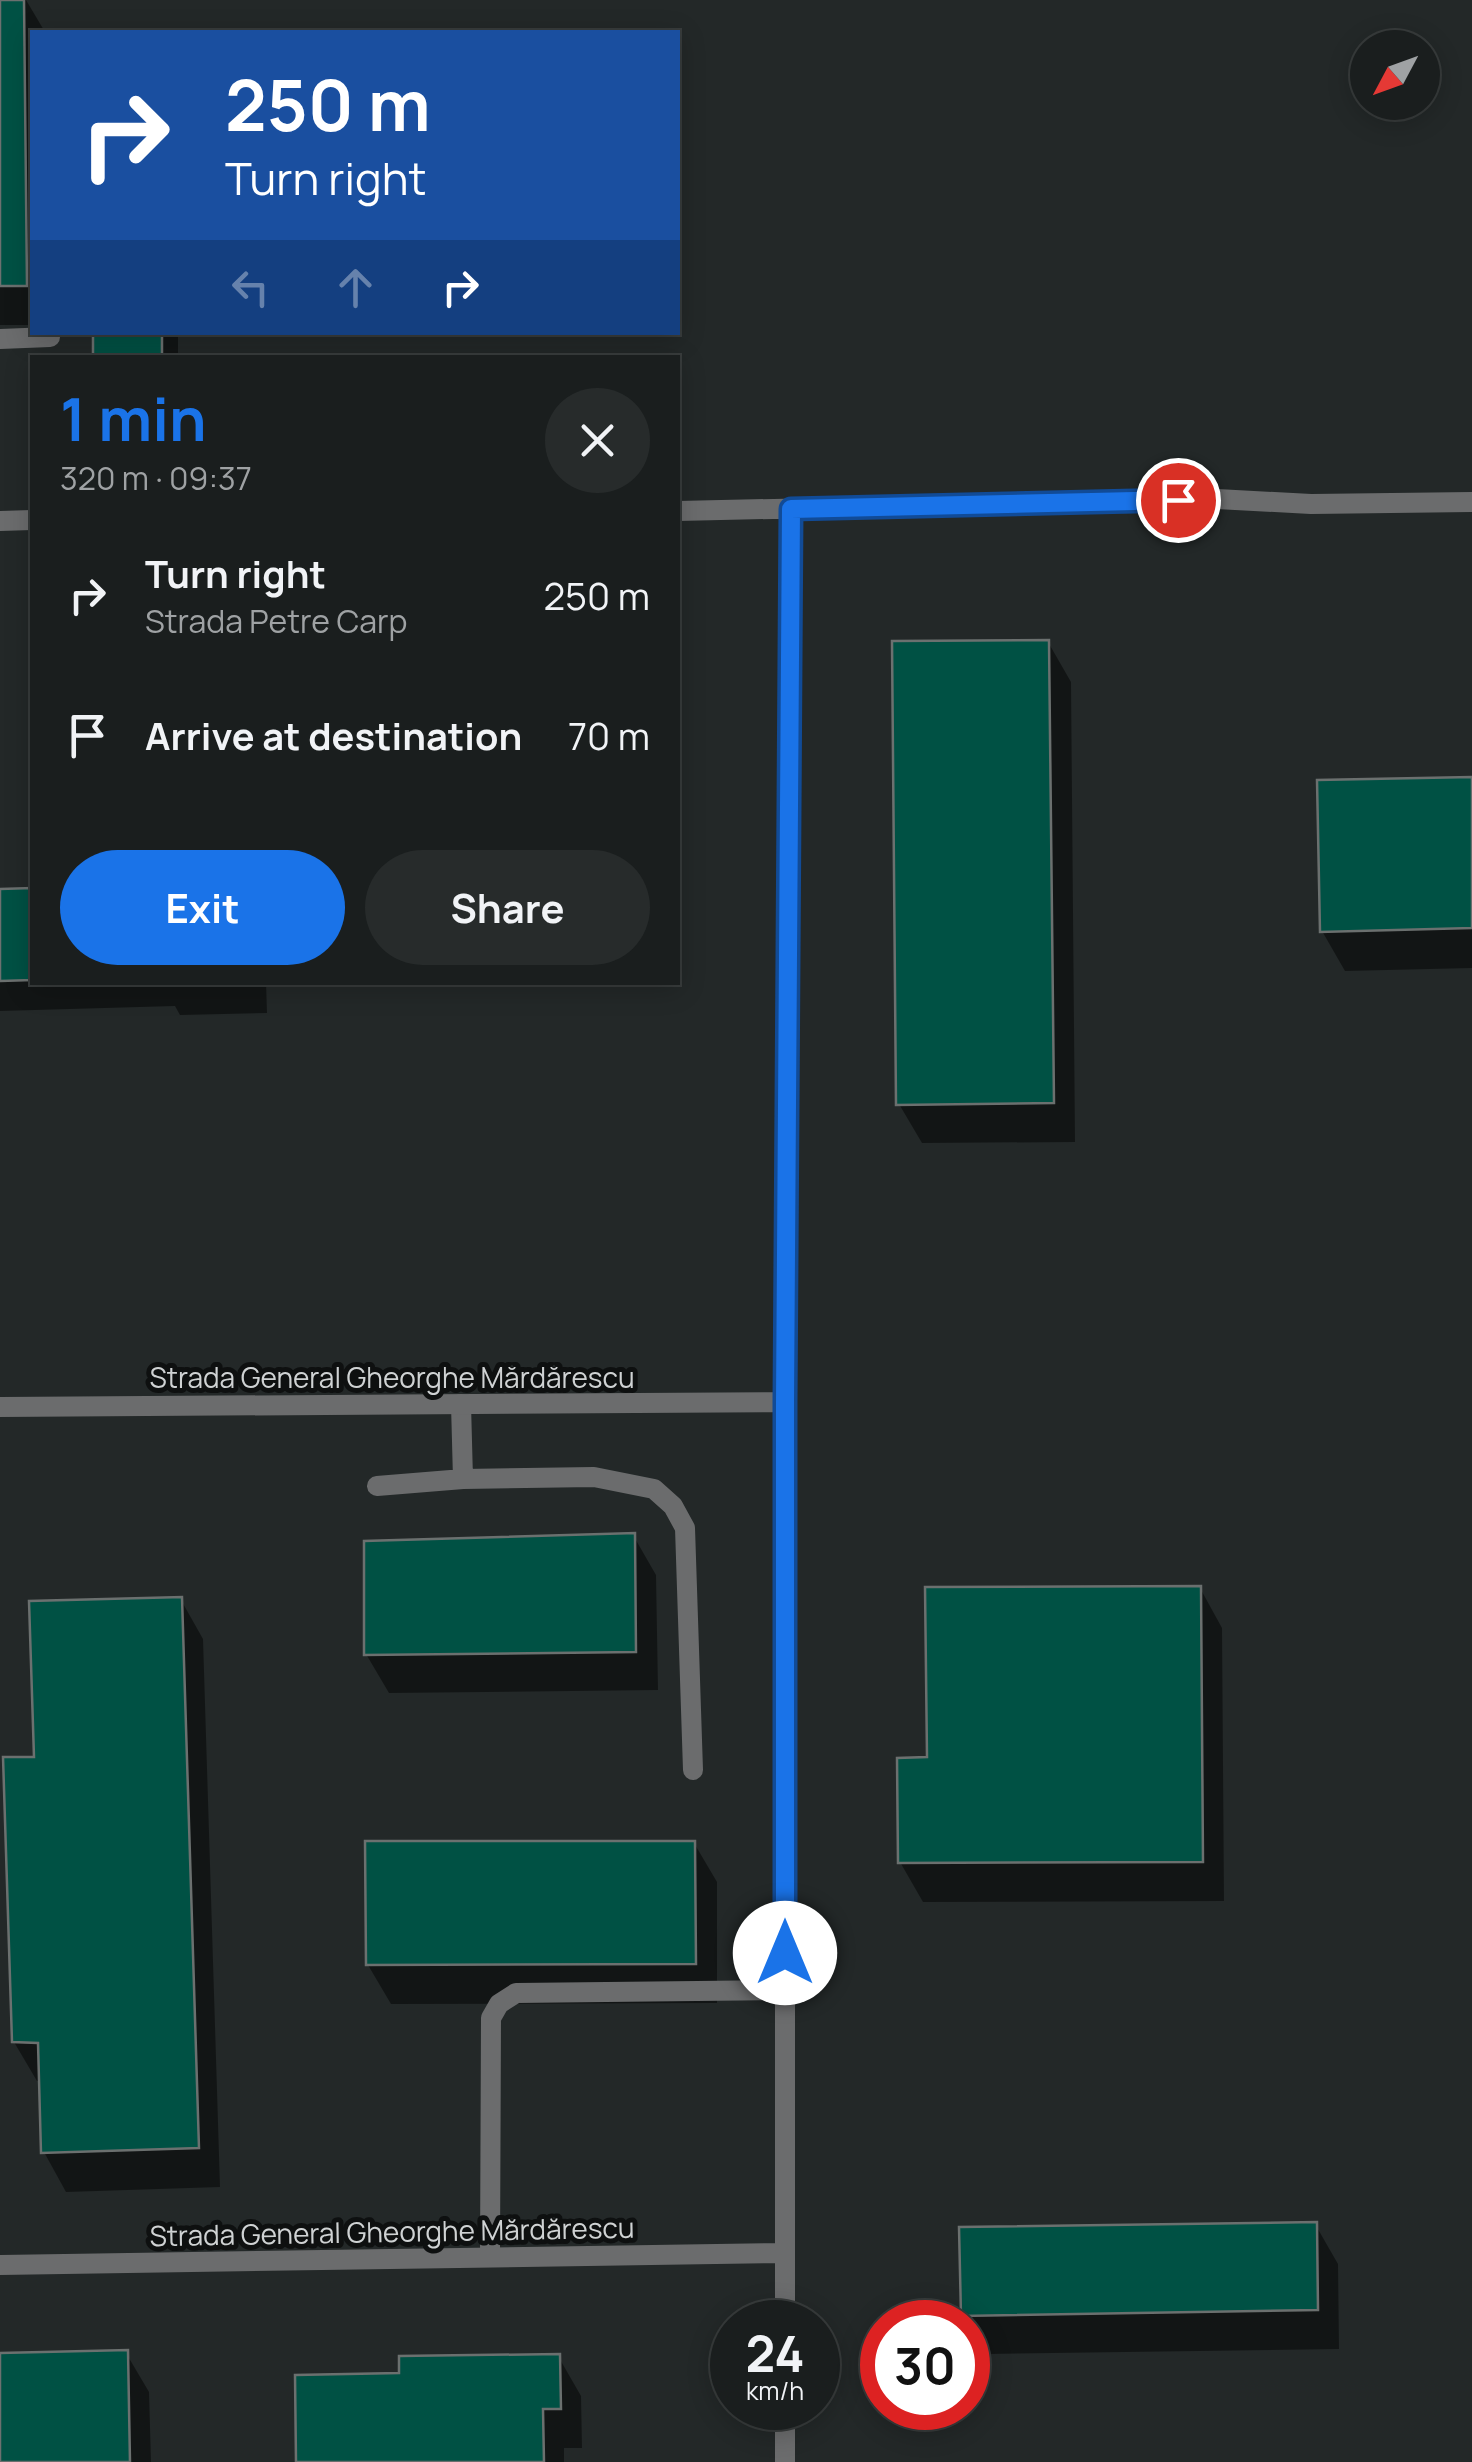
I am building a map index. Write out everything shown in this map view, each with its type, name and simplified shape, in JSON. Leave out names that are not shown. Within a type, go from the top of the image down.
[{"type":"street","points":[[0,339],[50,338]]},
{"type":"street","points":[[680,511],[1217,499],[1311,504],[1472,502]]},
{"type":"street","points":[[785,2300],[785,1402],[791,509]]},
{"type":"street","points":[[0,521],[30,520]]},
{"type":"street","name":"Strada General Gheorghe Mărdărescu","points":[[0,1407],[785,1402]]},
{"type":"street","points":[[462,1404],[463,1478]]},
{"type":"street","points":[[377,1486],[463,1478],[594,1477],[654,1489],[673,1506],[685,1528],[693,1770]]},
{"type":"street","points":[[490,2257],[490,2018],[500,2004],[516,1993],[785,1990]]},
{"type":"street","name":"Strada General Gheorghe Mărdărescu","points":[[0,2264],[785,2253]]},
{"type":"street","points":[[785,2430],[785,2462]]},
{"type":"building","points":[[0,0],[24,0],[27,286],[0,286]]},
{"type":"building","points":[[93,335],[162,335],[162,355],[93,355]]},
{"type":"building","points":[[1049,640],[1054,1103],[896,1105],[892,641]]},
{"type":"building","points":[[1472,777],[1472,928],[1320,932],[1317,780]]},
{"type":"building","points":[[30,888],[30,980],[0,981],[0,889]]},
{"type":"building","points":[[635,1533],[636,1652],[364,1655],[364,1541]]},
{"type":"building","points":[[1201,1586],[1203,1862],[898,1863],[897,1758],[927,1757],[925,1587]]},
{"type":"building","points":[[182,1597],[199,2148],[41,2153],[38,2043],[12,2042],[3,1757],[34,1757],[29,1601]]},
{"type":"building","points":[[365,1841],[695,1841],[696,1964],[366,1965]]},
{"type":"building","points":[[1317,2222],[1318,2310],[990,2316],[990,2300],[961,2300],[959,2227]]},
{"type":"building","points":[[128,2350],[130,2462],[0,2462],[0,2353]]},
{"type":"building","points":[[560,2354],[561,2409],[543,2409],[544,2462],[296,2462],[295,2375],[399,2373],[399,2356]]},
{"type":"route","points":[[785,1953],[791,509],[1178,500]]}]
